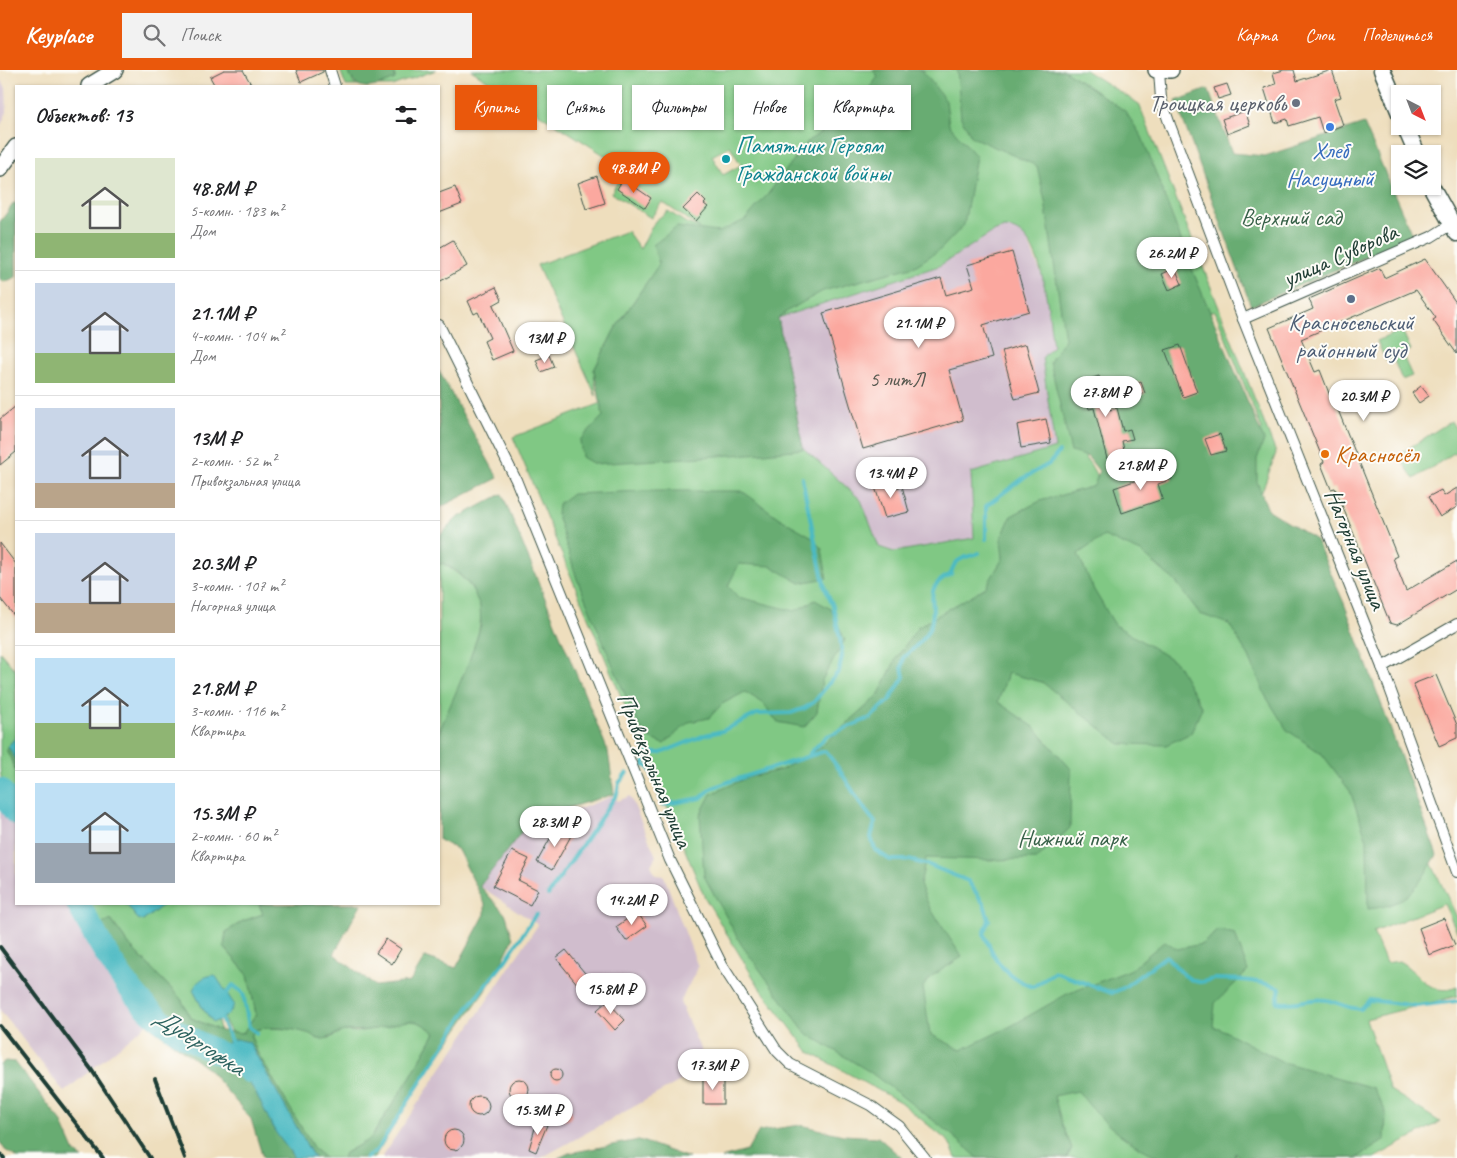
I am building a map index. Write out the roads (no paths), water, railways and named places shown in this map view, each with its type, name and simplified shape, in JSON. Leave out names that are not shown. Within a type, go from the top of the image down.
[{"type":"main road","points":[[91,85],[115,70]]},
{"type":"main road","points":[[1382,70],[1391,92]]},
{"type":"main road","points":[[0,169],[15,148]]},
{"type":"main road","points":[[1436,195],[1455,226]]},
{"type":"street","points":[[330,70],[335,85]]},
{"type":"street","name":"Нагорная улица","points":[[1162,70],[1161,99],[1243,319],[1382,668],[1457,872]]},
{"type":"street","name":"улица Суворова","points":[[1243,319],[1455,226]]},
{"type":"street","name":"Привокзальная улица","points":[[440,327],[516,480],[670,860],[722,965],[772,1045],[790,1064],[870,1104],[899,1126],[925,1158]]},
{"type":"street","points":[[1382,668],[1457,624]]},
{"type":"water","points":[[15,738],[15,758],[8,746]]},
{"type":"water","points":[[127,905],[163,905],[143,921],[138,919]]},
{"type":"water","points":[[215,975],[234,1004],[227,1016],[213,1022],[203,1009],[193,990],[202,979]]},
{"type":"water","points":[[236,1039],[249,1042],[314,1158],[294,1158],[276,1133],[249,1082],[233,1065],[223,1059],[221,1051],[228,1042]]},
{"type":"waterway","points":[[986,539],[986,506],[1022,479],[1049,464],[1059,452]]},
{"type":"waterway","points":[[802,478],[825,588],[833,606],[840,638],[842,656],[839,671],[814,702],[805,708],[791,713],[757,714],[722,731],[705,735],[661,753],[649,753],[643,765],[649,767],[662,805],[701,798],[712,788],[825,751],[875,822],[871,837],[875,850],[890,860],[909,860],[929,865],[968,881],[984,904],[989,920],[984,934],[992,952],[1008,973],[1033,987],[1055,972],[1112,993],[1123,988],[1166,956],[1181,972],[1194,981],[1201,982],[1214,979],[1238,980],[1280,988],[1277,1002],[1283,1003],[1320,999],[1361,1009],[1369,1000],[1417,1006],[1457,1001]]},
{"type":"waterway","points":[[810,753],[827,736],[870,718],[889,701],[904,677],[902,667],[904,657],[922,640],[930,627],[933,611],[932,597],[936,585],[951,574],[958,561],[979,553]]},
{"type":"waterway","points":[[548,895],[617,794],[619,783],[627,773]]},
{"type":"waterway","name":"Дудергофка","points":[[0,790],[15,812]]},
{"type":"waterway","name":"Дудергофка","points":[[79,905],[116,969],[133,993],[153,1014],[177,1031],[242,1064],[249,1071]]},
{"type":"waterway","points":[[366,1158],[377,1150],[470,1005],[506,960],[536,914]]},
{"type":"waterway","points":[[227,993],[233,985],[243,993],[249,1027],[257,1033]]},
{"type":"waterway","points":[[219,1015],[233,1045]]},
{"type":"railway","points":[[0,947],[91,1069],[150,1158]]},
{"type":"railway","points":[[0,1026],[103,1158]]},
{"type":"railway","points":[[155,1079],[185,1158]]},
{"type":"railway","points":[[0,1154],[4,1158]]},
{"type":"place","name":"Троицкая церковь","points":[[1296,103]]},
{"type":"place","name":"Хлеб Насущный","points":[[1330,127]]},
{"type":"place","name":"Памятник Героям Гражданской войны","points":[[726,159]]},
{"type":"place","name":"Красносельский районный суд","points":[[1351,299]]},
{"type":"place","name":"Красносёл","points":[[1325,454]]},
{"type":"park label","name":"Верхний сад","points":[[1291,217]]},
{"type":"park label","name":"Нижний парк","points":[[1072,838]]}]
